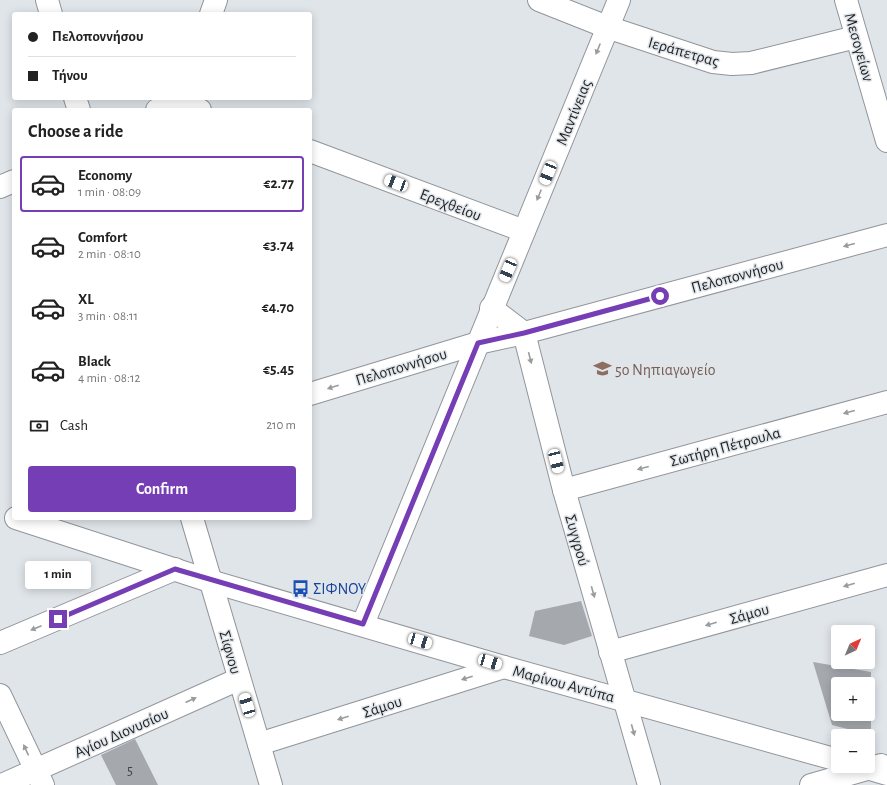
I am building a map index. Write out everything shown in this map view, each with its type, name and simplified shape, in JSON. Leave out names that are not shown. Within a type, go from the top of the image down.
[{"type":"street","points":[[47,0],[50,12]]},
{"type":"street","points":[[212,12],[216,0]]},
{"type":"street","name":"Ιεράπετρας","points":[[539,0],[607,27],[713,62],[732,64],[750,63],[856,37]]},
{"type":"street","name":"Μαντίνειας","points":[[363,624],[618,0]]},
{"type":"street","name":"Μεσογείων","points":[[846,0],[887,141]]},
{"type":"street","points":[[170,103],[191,108]]},
{"type":"street","name":"Ερεχθείου","points":[[312,152],[524,231]]},
{"type":"street","points":[[0,187],[12,182]]},
{"type":"street","name":"Πελοποννήσου","points":[[312,393],[478,343],[524,333],[887,235]]},
{"type":"street","points":[[491,308],[524,333]]},
{"type":"street","name":"Συγγρού","points":[[524,333],[564,490],[649,785]]},
{"type":"street","name":"Σωτήρη Πέτρουλα","points":[[564,490],[887,402]]},
{"type":"street","name":"Μαρίνου Αντύπα","points":[[0,513],[12,517]]},
{"type":"street","name":"Μαρίνου Αντύπα","points":[[21,520],[210,581],[363,624],[504,667],[831,758]]},
{"type":"street","name":"Σίφνου","points":[[193,520],[271,785]]},
{"type":"street","points":[[0,643],[175,569]]},
{"type":"street","name":"Σάμου","points":[[610,652],[887,575]]},
{"type":"street","name":"Σάμου","points":[[259,744],[504,667]]},
{"type":"street","name":"Αγίου Διονυσίου","points":[[2,785],[39,778],[239,679]]},
{"type":"street","points":[[0,695],[39,778]]},
{"type":"street","points":[[811,785],[856,773]]},
{"type":"building","points":[[581,601],[592,636],[564,645],[529,636],[535,611]]},
{"type":"building","points":[[813,662],[831,665],[831,669],[854,669],[871,672],[871,677],[831,677],[831,721],[871,721],[871,729],[848,729],[832,725]]},
{"type":"building","points":[[135,739],[158,785],[116,785],[101,755]]},
{"type":"place","name":"5ο Νηπιαγωγείο","points":[[602,369]]},
{"type":"place","name":"ΣΙΦΝΟΥ","points":[[300,588]]},
{"type":"route","points":[[58,619],[175,569],[210,581],[363,624],[478,343],[524,333],[660,296]]}]
